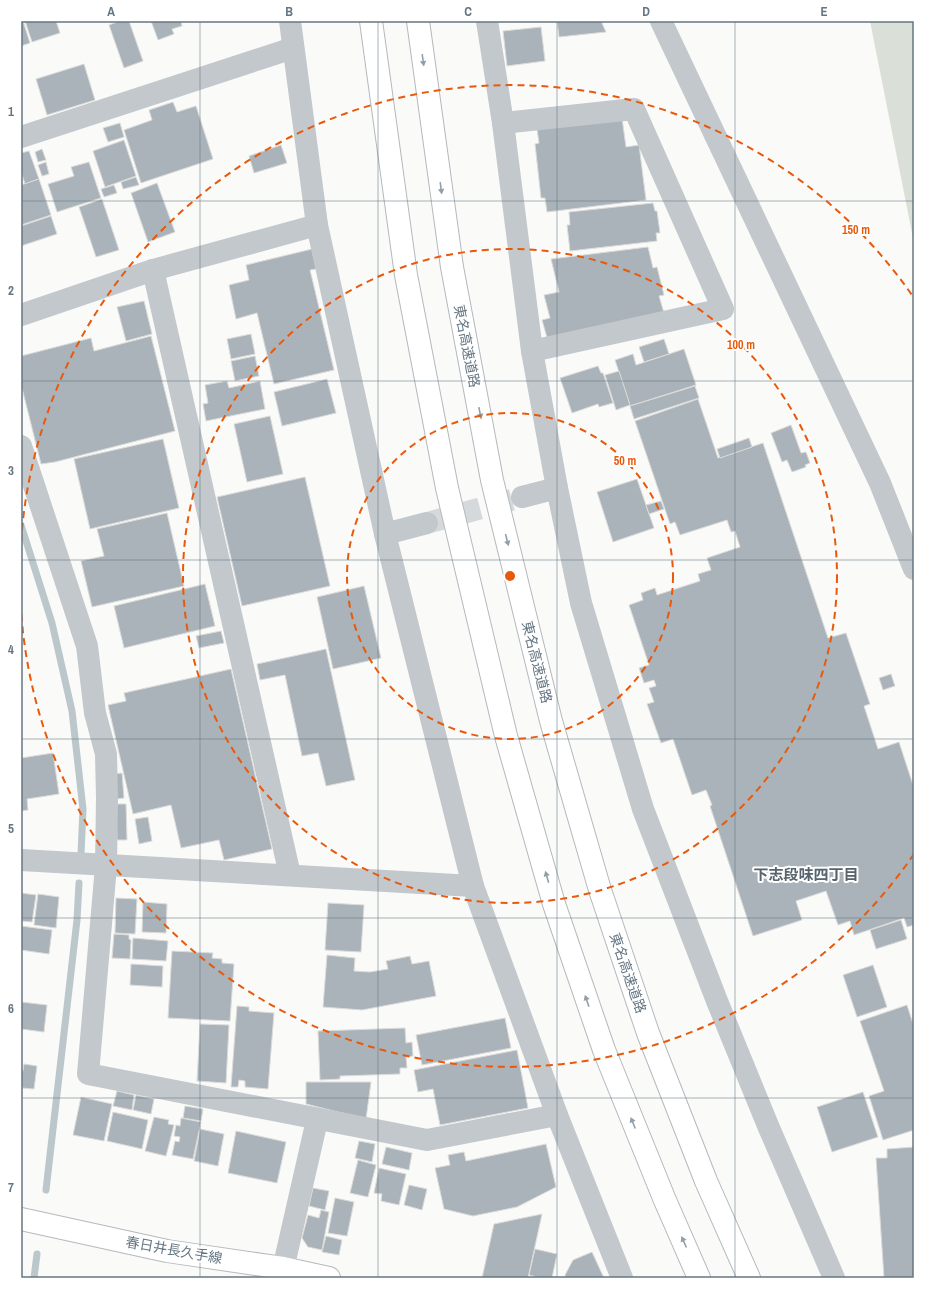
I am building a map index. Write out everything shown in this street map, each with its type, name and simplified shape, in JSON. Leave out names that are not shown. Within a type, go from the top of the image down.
[{"type":"main road","points":[[371,21],[406,275],[447,488],[506,736],[554,904],[604,1050],[664,1198],[699,1278]]},
{"type":"main road","name":"東名高速道路","points":[[418,21],[452,267],[490,465],[551,721],[600,890],[648,1033],[706,1181],[749,1278]]},
{"type":"main road","name":"春日井長久手線","points":[[21,1219],[167,1251],[282,1273],[329,1278]]},
{"type":"street","points":[[290,21],[317,224],[385,534],[473,886],[557,1115],[622,1278]]},
{"type":"street","points":[[487,21],[503,122],[532,351],[556,488],[581,603],[643,809],[720,1008],[769,1128],[834,1278]]},
{"type":"street","points":[[661,21],[880,483],[914,569]]},
{"type":"street","points":[[21,137],[293,48]]},
{"type":"street","points":[[503,122],[634,109],[723,309],[532,351]]},
{"type":"street","points":[[21,315],[153,270],[317,224]]},
{"type":"street","points":[[153,270],[290,875]]},
{"type":"street","points":[[21,446],[87,646],[95,713],[106,754],[106,866],[88,1074],[317,1120],[427,1140],[557,1115]]},
{"type":"street","points":[[522,497],[556,488]]},
{"type":"street","points":[[385,534],[427,523]]},
{"type":"street","points":[[21,860],[473,886]]},
{"type":"street","points":[[282,1273],[317,1120]]},
{"type":"shaded area","points":[[870,21],[914,21],[914,243]]},
{"type":"building","points":[[21,21],[23,21],[30,43],[21,46]]},
{"type":"building","points":[[25,21],[56,21],[60,33],[32,42]]},
{"type":"building","points":[[120,21],[129,21],[143,61],[124,68],[109,25]]},
{"type":"building","points":[[151,21],[181,21],[182,26],[172,29],[174,34],[158,40]]},
{"type":"building","points":[[557,21],[601,21],[606,32],[559,37]]},
{"type":"building","points":[[541,27],[545,61],[507,66],[503,31]]},
{"type":"building","points":[[84,64],[95,100],[47,115],[36,79]]},
{"type":"building","points":[[173,102],[177,112],[196,106],[213,159],[141,183],[124,130],[152,120],[149,110]]},
{"type":"building","points":[[622,118],[626,147],[639,145],[646,200],[547,212],[545,198],[541,198],[535,144],[539,143],[537,129]]},
{"type":"building","points":[[120,123],[124,137],[108,142],[103,128]]},
{"type":"building","points":[[124,140],[136,176],[105,187],[93,151]]},
{"type":"building","points":[[281,145],[287,163],[254,173],[249,156]]},
{"type":"building","points":[[42,149],[46,160],[38,162],[35,152]]},
{"type":"building","points":[[29,151],[39,179],[25,184],[21,171],[21,153]]},
{"type":"building","points":[[46,162],[49,174],[42,176],[38,165]]},
{"type":"building","points":[[89,162],[101,198],[57,212],[48,184],[74,176],[71,167]]},
{"type":"building","points":[[136,177],[139,185],[123,189],[121,182]]},
{"type":"building","points":[[39,179],[51,215],[21,225],[21,185]]},
{"type":"building","points":[[157,183],[175,232],[148,242],[131,193]]},
{"type":"building","points":[[114,185],[117,193],[104,197],[101,189]]},
{"type":"building","points":[[102,199],[119,250],[96,257],[79,207]]},
{"type":"building","points":[[653,203],[655,211],[657,211],[660,233],[656,233],[657,241],[570,251],[567,225],[570,225],[569,212]]},
{"type":"building","points":[[51,216],[57,234],[21,246],[21,226]]},
{"type":"building","points":[[648,247],[653,268],[657,267],[664,295],[659,296],[664,313],[548,341],[542,320],[550,318],[544,295],[559,292],[551,259]]},
{"type":"building","points":[[312,249],[316,269],[310,270],[334,370],[274,384],[257,313],[236,319],[229,285],[249,280],[246,265]]},
{"type":"building","points":[[144,301],[152,334],[126,341],[117,307]]},
{"type":"building","points":[[251,334],[255,354],[231,359],[227,339]]},
{"type":"building","points":[[151,336],[175,431],[55,462],[41,464],[21,384],[21,356],[91,338],[94,351]]},
{"type":"building","points":[[664,339],[669,354],[644,362],[639,347]]},
{"type":"building","points":[[684,349],[696,385],[630,406],[615,360],[633,354],[636,365]]},
{"type":"building","points":[[255,356],[259,376],[235,381],[231,361]]},
{"type":"building","points":[[598,366],[601,373],[603,373],[613,403],[599,407],[598,404],[572,413],[560,378]]},
{"type":"building","points":[[619,371],[630,405],[616,410],[605,375]]},
{"type":"building","points":[[327,379],[336,413],[282,426],[274,392]]},
{"type":"building","points":[[227,381],[229,388],[260,381],[265,409],[206,421],[203,404],[208,403],[205,385]]},
{"type":"building","points":[[695,386],[699,398],[634,419],[630,406]]},
{"type":"building","points":[[698,399],[718,458],[763,443],[828,638],[846,633],[870,704],[864,706],[878,749],[899,742],[914,788],[914,925],[907,927],[904,918],[854,935],[850,921],[838,925],[826,891],[796,901],[802,920],[753,936],[706,790],[692,795],[673,739],[661,743],[647,704],[654,702],[649,688],[656,686],[654,680],[644,683],[639,668],[649,665],[629,605],[643,600],[641,593],[655,588],[657,595],[700,581],[698,574],[711,570],[707,558],[740,547],[735,531],[731,532],[727,520],[680,535],[675,522],[670,524],[635,421]]},
{"type":"building","points":[[270,416],[283,474],[247,482],[234,424]]},
{"type":"building","points":[[791,425],[801,453],[806,452],[810,463],[805,465],[806,467],[792,472],[787,460],[782,462],[771,433]]},
{"type":"building","points":[[749,438],[752,447],[720,458],[717,449]]},
{"type":"building","points":[[163,439],[179,508],[90,529],[74,459]]},
{"type":"building","points":[[305,477],[330,586],[242,606],[217,497]]},
{"type":"building","points":[[637,479],[654,528],[613,542],[597,492]]},
{"type":"building","points":[[661,501],[664,509],[649,514],[646,505]]},
{"type":"building","points":[[167,513],[184,586],[92,607],[81,561],[104,556],[97,529]]},
{"type":"building","points":[[205,584],[215,626],[124,648],[114,606]]},
{"type":"building","points":[[364,586],[381,658],[333,669],[317,597]]},
{"type":"building","points":[[221,631],[224,643],[199,648],[196,636]]},
{"type":"building","points":[[326,649],[355,780],[326,786],[318,753],[302,756],[285,675],[260,680],[257,664]]},
{"type":"building","points":[[231,669],[272,849],[224,860],[219,840],[181,848],[171,805],[133,814],[108,705],[126,701],[124,693]]},
{"type":"building","points":[[891,674],[895,686],[883,690],[879,678]]},
{"type":"building","points":[[53,753],[59,794],[27,799],[28,810],[21,811],[21,758]]},
{"type":"building","points":[[122,773],[124,798],[116,799],[114,774]]},
{"type":"building","points":[[116,804],[126,804],[127,840],[117,840]]},
{"type":"building","points":[[148,817],[152,841],[139,844],[135,819]]},
{"type":"building","points":[[21,893],[36,895],[32,922],[21,921]]},
{"type":"building","points":[[38,894],[59,897],[56,928],[34,925]]},
{"type":"building","points":[[116,898],[137,899],[135,934],[115,933]]},
{"type":"building","points":[[143,902],[167,904],[166,933],[142,932]]},
{"type":"building","points":[[328,903],[364,905],[361,952],[325,950]]},
{"type":"building","points":[[901,920],[907,939],[876,949],[870,930]]},
{"type":"building","points":[[21,926],[52,930],[49,954],[21,950]]},
{"type":"building","points":[[114,934],[129,935],[129,939],[131,940],[130,959],[112,958]]},
{"type":"building","points":[[133,938],[168,941],[166,961],[132,959]]},
{"type":"building","points":[[172,951],[213,953],[212,958],[222,959],[222,963],[234,964],[230,1021],[168,1018]]},
{"type":"building","points":[[327,955],[355,958],[354,971],[370,972],[388,969],[386,961],[410,956],[412,964],[429,961],[436,996],[362,1010],[323,1007]]},
{"type":"building","points":[[131,964],[163,966],[162,987],[130,985]]},
{"type":"building","points":[[873,965],[887,1007],[857,1017],[843,975]]},
{"type":"building","points":[[21,1002],[47,1005],[44,1032],[21,1029]]},
{"type":"building","points":[[907,1005],[914,1027],[914,1130],[883,1140],[869,1096],[884,1091],[860,1021]]},
{"type":"building","points":[[237,1006],[249,1007],[249,1011],[274,1013],[268,1089],[245,1087],[245,1081],[239,1080],[238,1087],[231,1087]]},
{"type":"building","points":[[505,1018],[511,1048],[422,1065],[416,1035]]},
{"type":"building","points":[[200,1024],[229,1025],[226,1083],[197,1081]]},
{"type":"building","points":[[405,1028],[406,1043],[412,1042],[413,1056],[406,1057],[407,1068],[400,1068],[400,1074],[340,1076],[340,1079],[320,1080],[318,1031]]},
{"type":"building","points":[[517,1050],[528,1108],[440,1125],[433,1089],[418,1092],[414,1070]]},
{"type":"building","points":[[24,1064],[37,1066],[34,1089],[22,1088],[21,1071],[23,1071]]},
{"type":"building","points":[[306,1082],[371,1082],[366,1119],[306,1104]]},
{"type":"building","points":[[117,1091],[134,1095],[132,1110],[113,1106]]},
{"type":"building","points":[[863,1092],[878,1137],[832,1152],[817,1107]]},
{"type":"building","points":[[136,1095],[154,1099],[151,1114],[133,1110]]},
{"type":"building","points":[[81,1097],[112,1104],[104,1141],[73,1135]]},
{"type":"building","points":[[185,1106],[203,1109],[201,1121],[183,1118]]},
{"type":"building","points":[[113,1112],[148,1120],[142,1149],[107,1141]]},
{"type":"building","points":[[154,1117],[169,1120],[168,1124],[174,1125],[166,1156],[145,1151]]},
{"type":"building","points":[[181,1118],[201,1122],[193,1159],[172,1155],[175,1141],[179,1142],[180,1137],[174,1136],[176,1125],[180,1126]]},
{"type":"building","points":[[200,1129],[224,1134],[218,1166],[194,1161]]},
{"type":"building","points":[[236,1131],[286,1142],[277,1183],[228,1173]]},
{"type":"building","points":[[359,1141],[375,1144],[372,1162],[355,1158]]},
{"type":"building","points":[[546,1144],[556,1187],[517,1207],[473,1216],[444,1209],[435,1168],[450,1165],[448,1155],[464,1152],[466,1161]]},
{"type":"building","points":[[386,1147],[412,1153],[409,1170],[382,1164]]},
{"type":"building","points":[[914,1147],[914,1278],[884,1278],[876,1158],[887,1158],[887,1149]]},
{"type":"building","points":[[358,1160],[376,1165],[368,1197],[350,1193]]},
{"type":"building","points":[[379,1168],[406,1174],[399,1205],[381,1201],[382,1194],[374,1193]]},
{"type":"building","points":[[409,1185],[427,1189],[422,1210],[404,1205]]},
{"type":"building","points":[[313,1188],[329,1191],[325,1210],[309,1206]]},
{"type":"building","points":[[335,1198],[354,1202],[347,1236],[328,1233]]},
{"type":"building","points":[[321,1210],[329,1212],[322,1250],[308,1247],[302,1238],[308,1215],[319,1218]]},
{"type":"building","points":[[542,1214],[528,1278],[482,1278],[494,1224]]},
{"type":"building","points":[[326,1236],[342,1240],[339,1255],[322,1252]]},
{"type":"building","points":[[535,1249],[557,1254],[552,1278],[541,1278],[529,1275]]},
{"type":"building","points":[[592,1252],[604,1278],[566,1278],[565,1275],[573,1260]]},
{"type":"waterway","points":[[21,525],[52,623],[72,711],[83,809],[81,854]]},
{"type":"waterway","points":[[46,1190],[77,920],[79,883]]},
{"type":"waterway","points":[[34,1278],[37,1254]]},
{"type":"tunnel","points":[[427,523],[522,497]]},
{"type":"district","name":"下志段味四丁目","points":[[806,874]]}]
